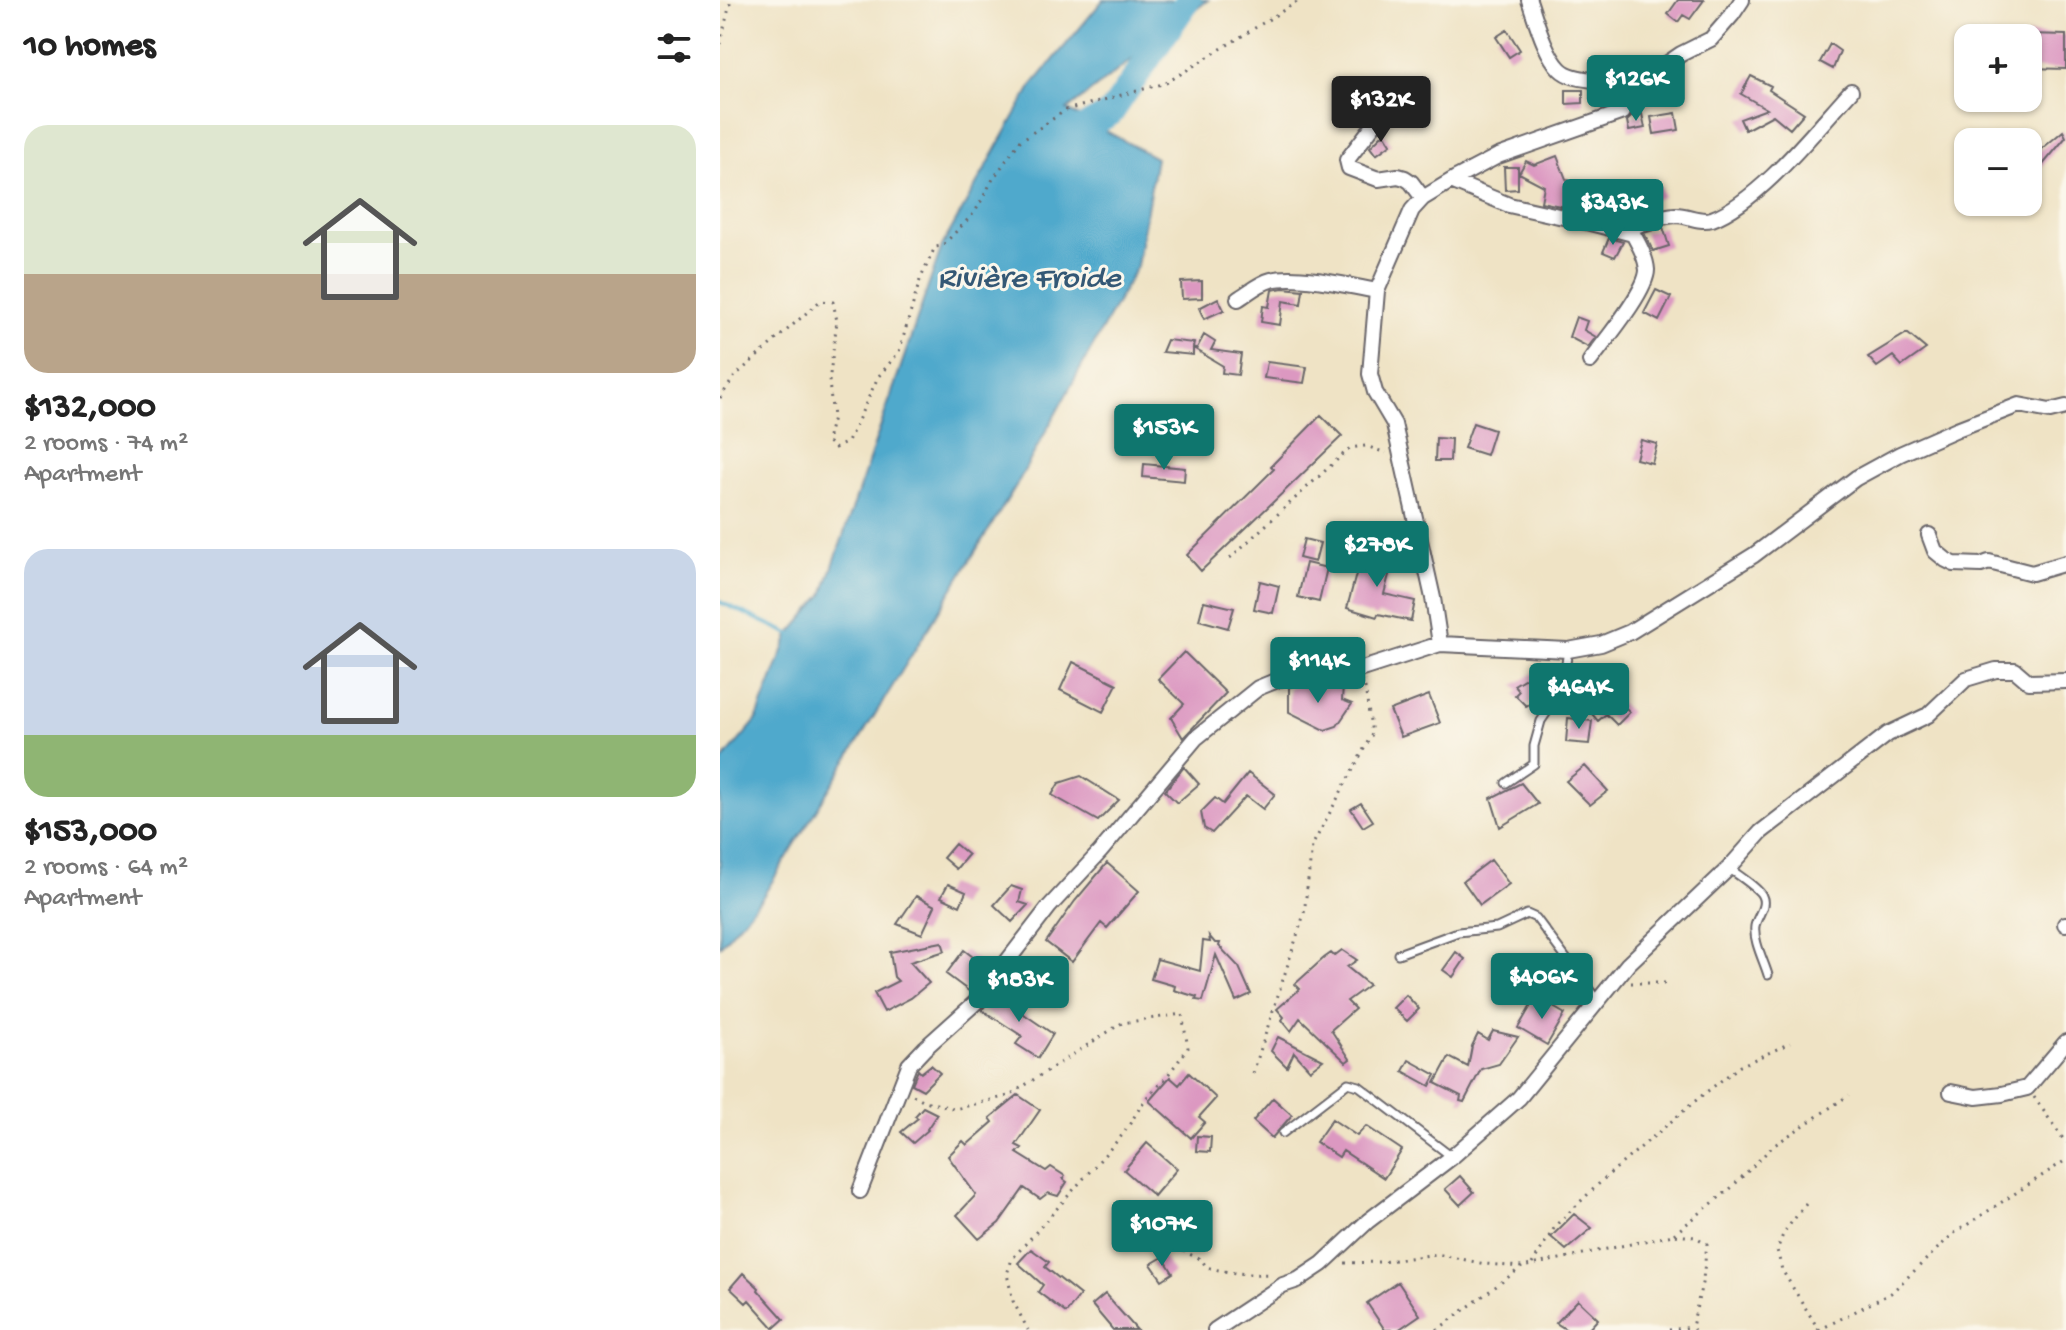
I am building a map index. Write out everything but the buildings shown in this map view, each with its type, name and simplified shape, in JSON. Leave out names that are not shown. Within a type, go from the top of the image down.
[{"type":"street","points":[[1440,644],[1433,598],[1394,424],[1375,392],[1370,374],[1377,291],[1412,210],[1423,198],[1498,156],[1623,112],[1624,93],[1616,85],[1567,75],[1558,67],[1547,48],[1529,0]]},
{"type":"street","points":[[1624,93],[1681,54],[1711,39],[1742,0]]},
{"type":"street","points":[[1623,231],[1677,215],[1710,220],[1751,197],[1851,91]]},
{"type":"street","points":[[1376,122],[1347,160],[1349,168],[1378,179],[1405,178],[1423,198]]},
{"type":"street","points":[[1451,181],[1509,205],[1633,234],[1643,252],[1647,271],[1643,288],[1590,361]]},
{"type":"street","points":[[1238,299],[1269,280],[1281,279],[1301,279],[1377,291]]},
{"type":"street","points":[[860,1191],[909,1065],[975,1003],[1049,907],[1196,738],[1258,688],[1285,677],[1362,669],[1440,644],[1568,650],[1601,644],[1630,632],[1754,555],[1856,478],[1900,454],[2019,405],[2050,411],[2066,407]]},
{"type":"street","points":[[1929,535],[1935,551],[1954,564],[1981,565],[1989,562],[2032,573],[2066,563]]},
{"type":"street","points":[[1215,1330],[1283,1285],[1298,1280],[1322,1264],[1368,1221],[1452,1157],[1519,1098],[1628,964],[1729,868],[1761,832],[1888,734],[1928,715],[1966,679],[1996,670],[2015,670],[2029,682],[2066,681]]},
{"type":"street","points":[[1951,1092],[1976,1097],[2027,1088],[2066,1042]]},
{"type":"lane","points":[[1506,783],[1534,764],[1534,746],[1541,721],[1562,690],[1568,650]]},
{"type":"lane","points":[[1729,868],[1762,894],[1764,901],[1755,927],[1768,975]]},
{"type":"lane","points":[[1398,954],[1458,932],[1497,928],[1527,914],[1536,918],[1597,1000]]},
{"type":"lane","points":[[1283,1133],[1348,1083],[1359,1086],[1452,1157]]},
{"type":"path","points":[[720,44],[731,0]]},
{"type":"path","points":[[720,398],[735,376],[820,301],[833,302],[837,321],[829,382],[833,417],[827,441],[835,448],[848,442],[878,377],[899,352],[920,280],[935,247],[942,246],[975,212],[993,179],[1020,141],[1066,110],[1166,83],[1300,0]]},
{"type":"path","points":[[1230,558],[1350,448],[1366,446],[1401,458]]},
{"type":"path","points":[[1253,1073],[1304,914],[1312,846],[1372,734],[1362,669]]},
{"type":"path","points":[[1612,982],[1667,983]]},
{"type":"path","points":[[899,1088],[925,1101],[955,1109],[1008,1096],[1122,1023],[1182,1014],[1188,1048],[1146,1098],[1124,1133],[1012,1259],[1007,1274],[1013,1301],[1028,1330]]},
{"type":"path","points":[[1531,1265],[1556,1225],[1607,1176],[1740,1066],[1790,1043]]},
{"type":"path","points":[[2027,1088],[2066,1143]]},
{"type":"path","points":[[1673,1235],[1730,1189],[1773,1146],[1849,1095]]},
{"type":"path","points":[[1806,1204],[1784,1232],[1777,1250],[1782,1270],[1819,1330],[1891,1293],[1953,1234],[2066,1160]]},
{"type":"path","points":[[1322,1264],[1381,1262],[1437,1254],[1485,1264],[1522,1267],[1673,1235],[1696,1237],[1707,1244],[1693,1328],[1669,1330]]},
{"type":"path","points":[[1183,1251],[1202,1260],[1206,1267],[1251,1275],[1271,1274]]},
{"type":"path","points":[[1437,1330],[1522,1267]]},
{"type":"water","name":"Rivière Froide","points":[[1103,0],[1208,0],[1067,110],[1156,158],[1137,266],[1017,484],[762,898],[720,946],[720,763],[756,721],[789,635],[823,595],[942,246],[1031,87]]},
{"type":"waterway","name":"Rivière Froide","points":[[1062,140],[1111,113],[1188,0]]},
{"type":"waterway","points":[[720,602],[790,634]]}]
